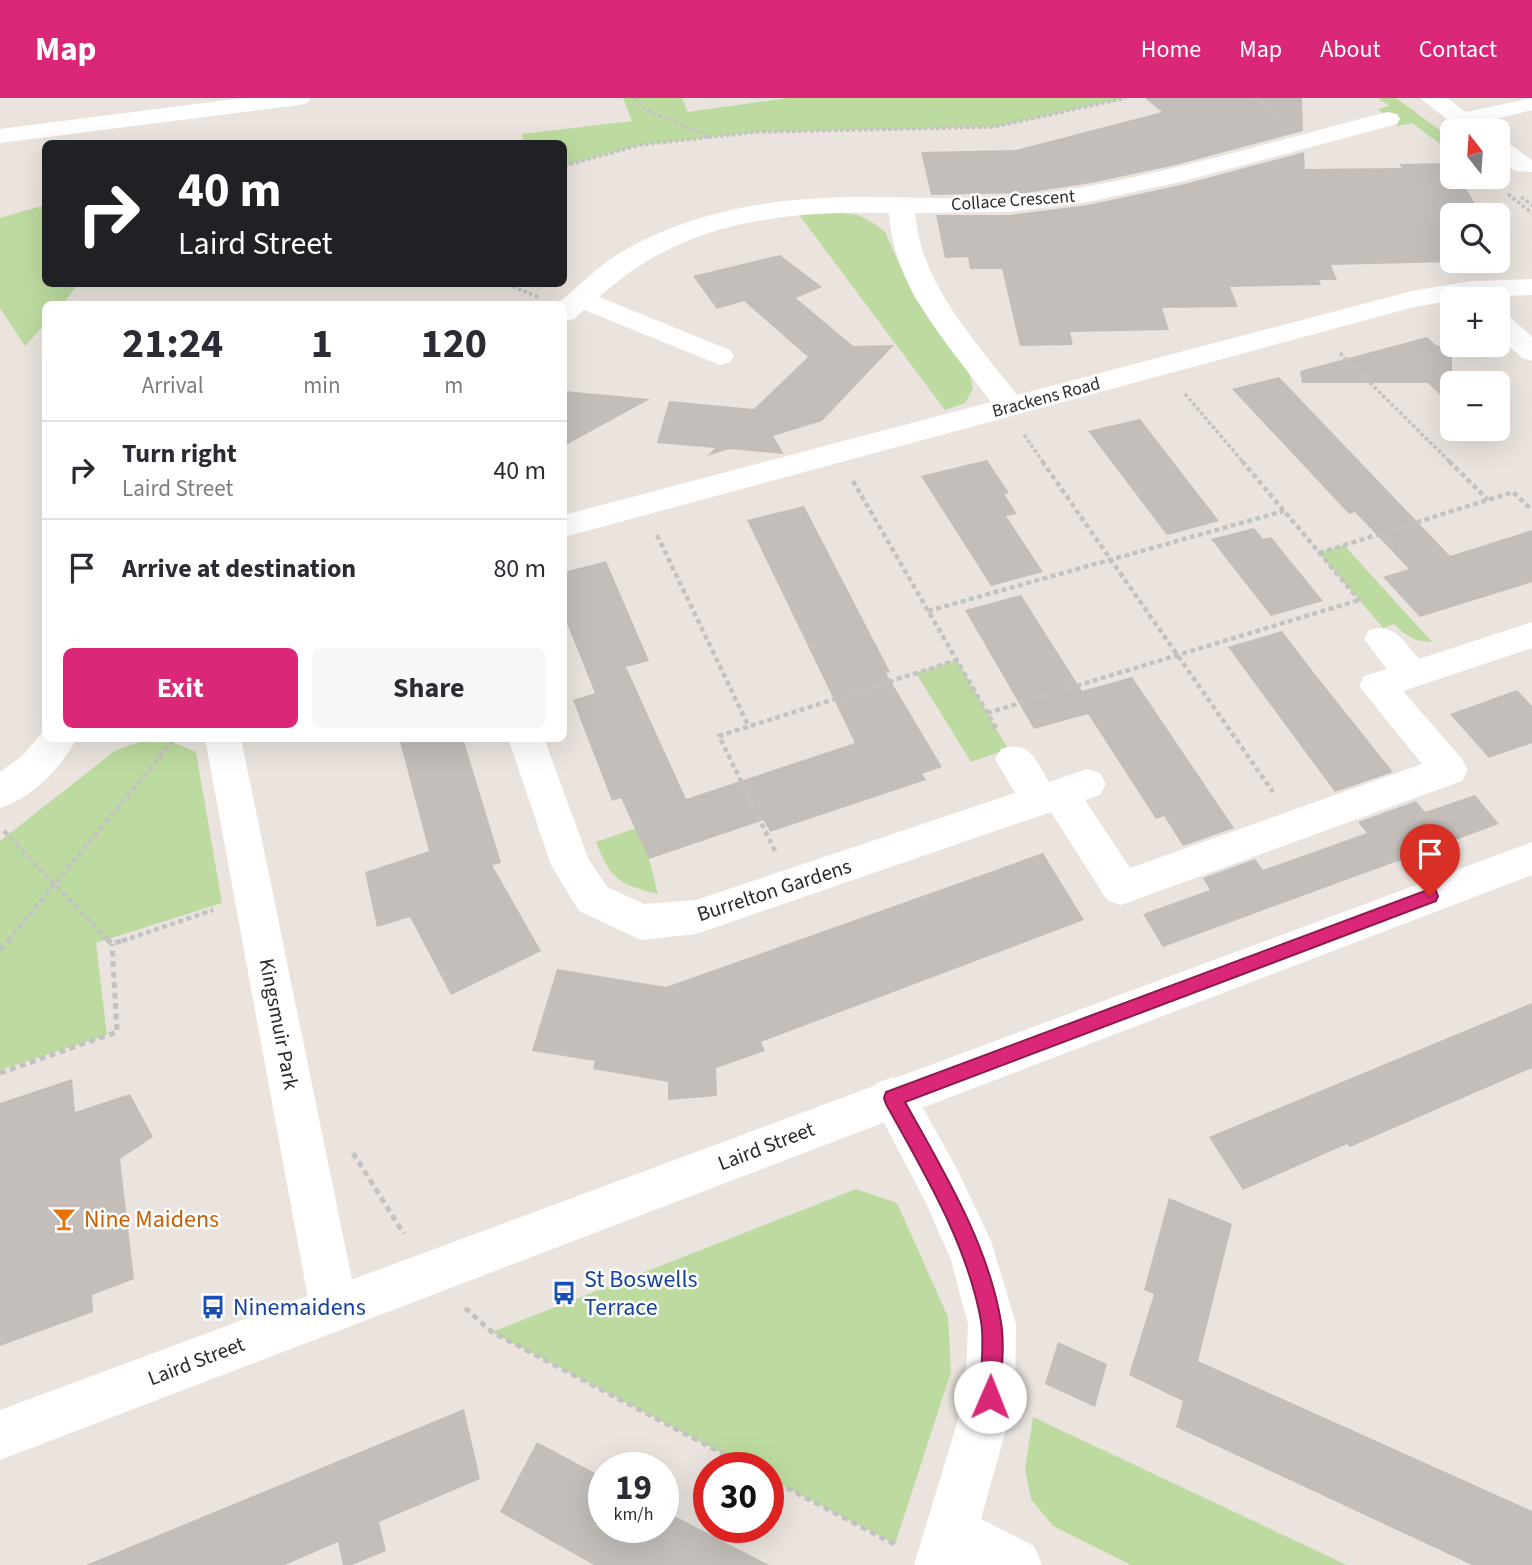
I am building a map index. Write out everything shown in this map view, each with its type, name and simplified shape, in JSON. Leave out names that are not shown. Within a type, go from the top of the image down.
[{"type":"street","points":[[0,136],[183,105],[299,98]]},
{"type":"street","points":[[1432,98],[1462,119]]},
{"type":"street","points":[[1487,119],[1532,103]]},
{"type":"street","name":"Collace Crescent","points":[[566,301],[625,262],[663,241],[752,212],[793,205],[994,205],[1042,201],[1116,190],[1388,119]]},
{"type":"street","points":[[1349,129],[1375,148]]},
{"type":"street","points":[[1510,156],[1524,166]]},
{"type":"street","points":[[901,205],[904,238],[927,295],[1010,407]]},
{"type":"street","name":"Brackens Road","points":[[1510,290],[1532,287]]},
{"type":"street","name":"Brackens Road","points":[[567,525],[1412,299],[1440,297]]},
{"type":"street","points":[[567,306],[719,356]]},
{"type":"street","points":[[1510,332],[1532,352]]},
{"type":"street","points":[[1014,759],[1062,793],[1121,888],[1449,770],[1377,686],[1532,635]]},
{"type":"street","points":[[1381,639],[1412,675]]},
{"type":"street","points":[[0,793],[35,767],[56,742]]},
{"type":"street","name":"Kingsmuir Park","points":[[224,742],[334,1309]]},
{"type":"street","name":"Burrelton Gardens","points":[[527,742],[571,865],[593,899],[641,922],[696,917],[1062,793]]},
{"type":"street","name":"Laird Street","points":[[0,1435],[1532,858]]},
{"type":"street","points":[[893,1098],[942,1187],[974,1258],[992,1324],[990,1397],[933,1549],[1015,1565]]},
{"type":"path","points":[[635,98],[644,109],[712,137]]},
{"type":"path","points":[[567,165],[640,145],[758,132],[994,127],[1126,98]]},
{"type":"path","points":[[515,287],[554,301]]},
{"type":"path","points":[[1312,326],[1488,500]]},
{"type":"path","points":[[1162,366],[1383,628],[1381,639]]},
{"type":"path","points":[[1010,407],[1020,430],[1296,824]]},
{"type":"path","points":[[836,453],[1014,759]]},
{"type":"path","points":[[1319,553],[1513,492],[1532,510]]},
{"type":"path","points":[[643,505],[748,727]]},
{"type":"path","points":[[928,611],[1284,511]]},
{"type":"path","points":[[987,713],[1359,600]]},
{"type":"path","points":[[791,886],[719,736],[957,660]]},
{"type":"path","points":[[0,950],[172,742]]},
{"type":"path","points":[[0,1073],[117,1032],[112,944],[4,831]]},
{"type":"path","points":[[112,944],[254,897]]},
{"type":"path","points":[[300,1136],[334,1124],[429,1273],[492,1332],[720,1452]]},
{"type":"path","points":[[784,1485],[933,1549]]},
{"type":"green space","points":[[623,98],[682,98],[688,112],[788,98],[1126,98],[994,127],[758,132],[640,145],[567,165],[567,140],[523,140],[522,134],[632,121]]},
{"type":"green space","points":[[1378,98],[1396,98],[1440,130],[1440,144],[1412,123],[1398,126],[1378,109],[1389,106]]},
{"type":"green space","points":[[42,206],[42,287],[76,287],[65,301],[42,301],[42,327],[25,346],[0,308],[0,218]]},
{"type":"green space","points":[[829,211],[858,215],[885,232],[914,297],[970,375],[973,389],[965,403],[945,410],[797,212]]},
{"type":"green space","points":[[1344,545],[1432,642],[1411,638],[1394,624],[1383,628],[1319,553]]},
{"type":"green space","points":[[957,660],[1008,749],[971,762],[916,673]]},
{"type":"green space","points":[[140,742],[173,742],[196,752],[222,903],[96,943],[107,1035],[0,1070],[0,841],[116,750]]},
{"type":"green space","points":[[636,828],[649,859],[658,894],[618,879],[607,865],[596,842]]},
{"type":"green space","points":[[856,1189],[897,1203],[948,1317],[951,1372],[895,1544],[784,1486],[784,1452],[720,1452],[492,1332]]},
{"type":"green space","points":[[1033,1417],[1347,1565],[1131,1565],[1053,1526],[1031,1499],[1025,1469]]},
{"type":"building","points":[[1145,98],[1302,98],[1303,131],[1176,165],[1091,183],[1026,193],[931,195],[921,152],[1016,150],[1162,112]]},
{"type":"building","points":[[1304,152],[1305,169],[1402,168],[1399,164],[1440,163],[1440,189],[1466,189],[1475,203],[1440,203],[1440,262],[1331,265],[1337,280],[1319,280],[1321,285],[1230,287],[1238,307],[1162,308],[1169,330],[1070,332],[1073,345],[1020,346],[1002,269],[970,269],[968,257],[945,258],[936,215],[1009,215],[1088,205],[1185,184]]},
{"type":"building","points":[[780,255],[822,287],[796,298],[853,346],[894,345],[822,421],[773,436],[784,454],[729,449],[707,456],[715,448],[657,443],[669,401],[754,409],[808,357],[744,301],[717,309],[693,276]]},
{"type":"building","points":[[1427,337],[1437,346],[1440,345],[1440,357],[1452,357],[1452,371],[1440,371],[1440,395],[1428,383],[1302,383],[1300,371]]},
{"type":"building","points":[[1279,377],[1450,556],[1532,530],[1532,582],[1420,617],[1383,577],[1409,569],[1355,512],[1349,514],[1232,389]]},
{"type":"building","points":[[567,391],[650,399],[567,444]]},
{"type":"building","points":[[1140,419],[1219,521],[1167,535],[1088,431]]},
{"type":"building","points":[[987,460],[1009,493],[1004,494],[1017,514],[1006,516],[1043,572],[991,586],[921,476]]},
{"type":"building","points":[[804,506],[890,672],[886,673],[942,767],[922,774],[926,780],[770,832],[764,820],[649,859],[621,798],[612,801],[573,700],[595,693],[567,623],[567,571],[606,561],[649,661],[626,667],[686,799],[855,743],[747,520]]},
{"type":"building","points":[[1254,528],[1263,539],[1271,537],[1323,601],[1271,616],[1211,539]]},
{"type":"building","points":[[1021,595],[1082,691],[1132,677],[1234,828],[1183,846],[1164,816],[1156,819],[1088,714],[1034,729],[965,610]]},
{"type":"building","points":[[1282,631],[1393,772],[1335,792],[1228,647]]},
{"type":"building","points":[[1517,690],[1532,706],[1532,743],[1489,758],[1450,714]]},
{"type":"building","points":[[400,742],[464,742],[501,863],[492,865],[541,951],[451,995],[410,917],[377,927],[365,872],[429,851]]},
{"type":"building","points":[[1475,795],[1499,824],[1163,947],[1143,914],[1210,890],[1203,878],[1255,859],[1263,870],[1367,833],[1358,822],[1416,801],[1425,812]]},
{"type":"building","points":[[1043,853],[1084,920],[761,1042],[765,1051],[716,1068],[717,1096],[668,1100],[668,1082],[593,1069],[595,1061],[532,1051],[557,969],[666,987]]},
{"type":"building","points":[[1532,1003],[1532,1068],[1350,1147],[1347,1144],[1243,1190],[1209,1137]]},
{"type":"building","name":"Nine Maidens","points":[[72,1079],[75,1112],[130,1094],[153,1137],[120,1159],[134,1279],[92,1295],[93,1312],[0,1346],[0,1103]]},
{"type":"building","points":[[1169,1198],[1232,1224],[1198,1361],[1532,1511],[1532,1565],[1472,1565],[1176,1427],[1183,1401],[1129,1375],[1154,1294],[1144,1290]]},
{"type":"building","points":[[1058,1342],[1107,1364],[1095,1407],[1045,1384]]},
{"type":"building","points":[[464,1409],[480,1479],[379,1522],[386,1551],[352,1565],[343,1565],[338,1542],[285,1565],[86,1565]]},
{"type":"building","points":[[537,1442],[588,1469],[588,1543],[679,1543],[679,1518],[693,1526],[693,1543],[727,1543],[769,1565],[594,1565],[500,1512]]},
{"type":"place","name":"Nine Maidens","points":[[64,1219]]},
{"type":"place","name":"St Boswells Terrace","points":[[564,1293]]},
{"type":"place","name":"Ninemaidens","points":[[213,1307]]},
{"type":"route","points":[[990,1397],[992,1324],[974,1258],[942,1187],[893,1098],[1430,896]]}]
